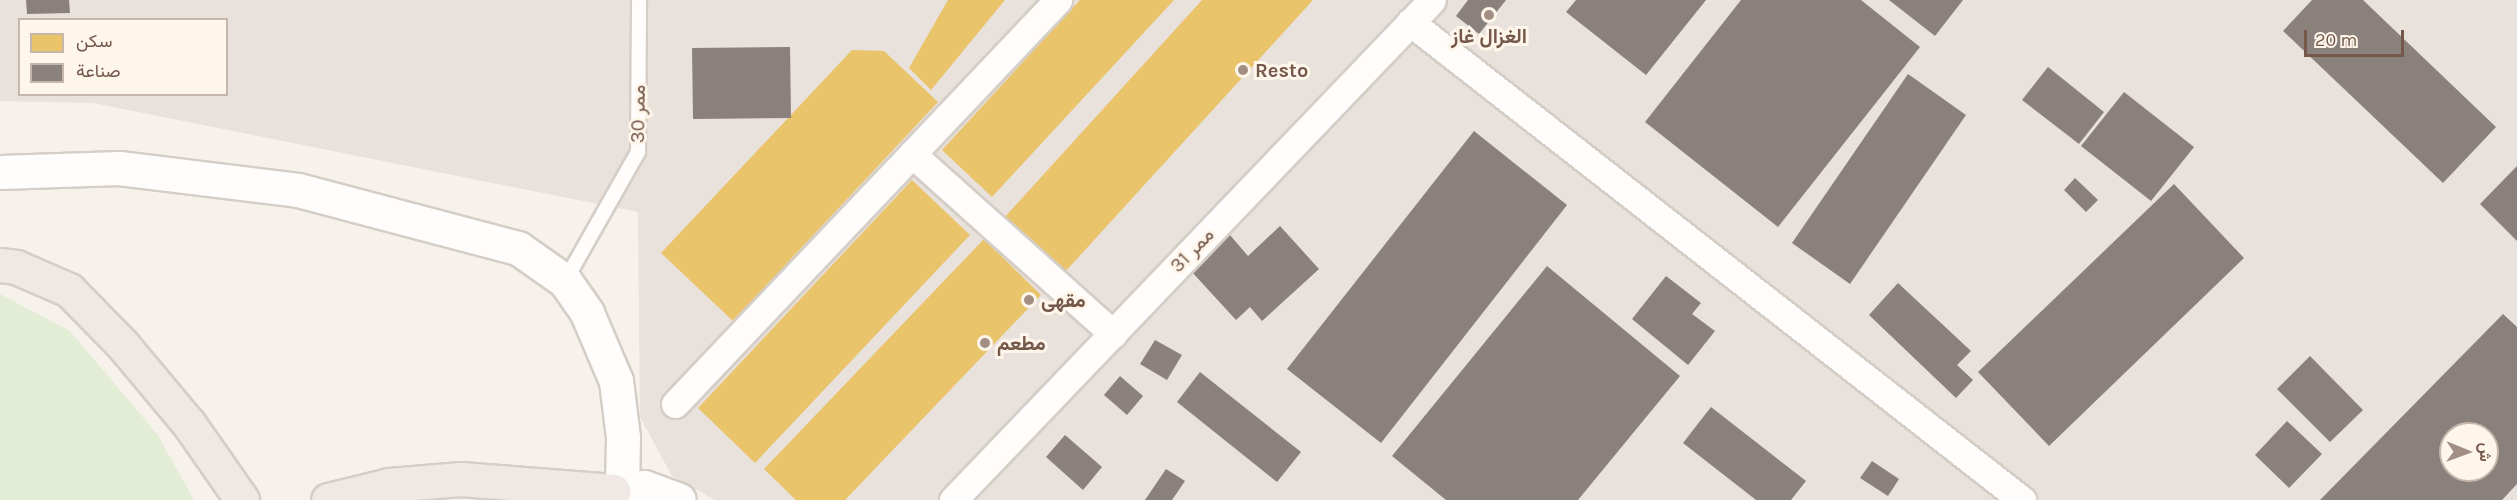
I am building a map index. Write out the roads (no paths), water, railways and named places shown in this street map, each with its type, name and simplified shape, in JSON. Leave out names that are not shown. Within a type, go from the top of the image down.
[{"type":"highway","points":[[0,265],[15,267],[69,290],[122,344],[189,424],[242,500]]},
{"type":"highway","points":[[328,500],[389,485],[461,479],[611,493]]},
{"type":"main road","points":[[0,172],[119,168],[298,190],[518,248],[564,281],[587,313],[616,381],[623,437],[611,493],[644,487],[679,500]]},
{"type":"street","points":[[675,404],[1058,0]]},
{"type":"street","name":"ممر 31","points":[[953,500],[1432,0]]},
{"type":"street","points":[[1410,22],[2022,500]]},
{"type":"street","points":[[912,154],[1113,334]]},
{"type":"lane","name":"ممر 30","points":[[564,281],[638,152],[639,0]]},
{"type":"place","name":"الغزال غاز","points":[[1489,15]]},
{"type":"place","name":"Resto","points":[[1243,70]]},
{"type":"place","name":"مقهى","points":[[1029,300]]},
{"type":"place","name":"مطعم","points":[[985,343]]}]
